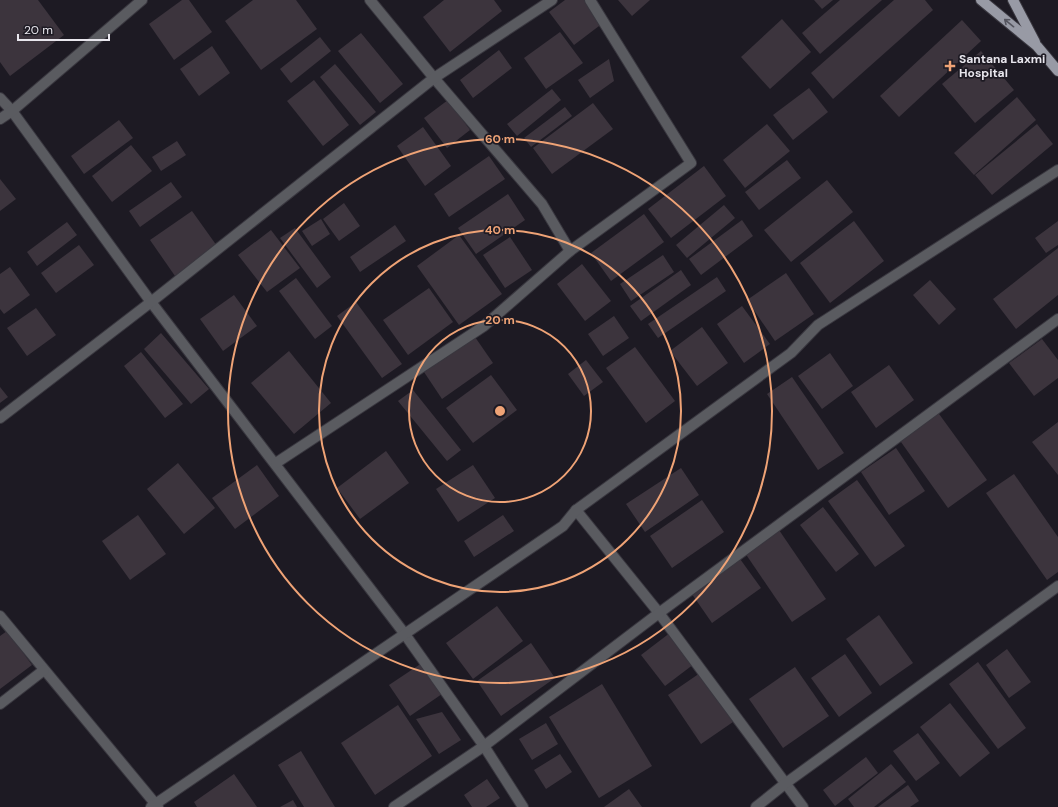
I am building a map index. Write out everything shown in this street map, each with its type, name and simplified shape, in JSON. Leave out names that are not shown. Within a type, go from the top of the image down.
[{"type":"main road","points":[[981,0],[1037,46],[1058,71]]},
{"type":"main road","points":[[1013,0],[1037,46]]},
{"type":"street","points":[[0,119],[12,111],[142,0]]},
{"type":"street","points":[[370,0],[434,78],[542,204],[570,250]]},
{"type":"street","points":[[0,418],[151,302],[434,78],[552,0]]},
{"type":"street","points":[[276,463],[484,326],[570,250],[691,163],[590,0]]},
{"type":"street","points":[[0,98],[12,111],[151,302],[276,463],[404,633],[484,746],[524,807]]},
{"type":"street","points":[[0,616],[155,806],[404,633],[563,526],[576,510],[791,353],[818,326],[1058,170]]},
{"type":"street","points":[[394,807],[484,746],[659,613],[1058,319]]},
{"type":"street","points":[[576,510],[659,613],[803,807]]},
{"type":"street","points":[[756,807],[1058,586]]},
{"type":"street","points":[[0,704],[44,670]]},
{"type":"building","points":[[0,0],[38,0],[64,35],[10,76],[0,62]]},
{"type":"building","points":[[182,0],[189,0],[212,32],[174,60],[149,24]]},
{"type":"building","points":[[253,0],[296,0],[317,29],[261,70],[225,21]]},
{"type":"building","points":[[444,0],[494,0],[502,11],[450,52],[423,17]]},
{"type":"building","points":[[565,0],[586,0],[603,23],[574,45],[549,12]]},
{"type":"building","points":[[618,0],[650,0],[632,16]]},
{"type":"building","points":[[814,0],[833,0],[822,9]]},
{"type":"building","points":[[840,0],[882,0],[820,54],[802,33]]},
{"type":"building","points":[[894,0],[925,0],[933,10],[833,99],[811,73]]},
{"type":"building","points":[[782,19],[811,52],[770,89],[741,57]]},
{"type":"building","points":[[962,20],[981,41],[899,117],[880,96]]},
{"type":"building","points":[[560,32],[583,63],[546,89],[524,58]]},
{"type":"building","points":[[361,33],[403,84],[380,103],[338,51]]},
{"type":"building","points":[[320,37],[331,51],[291,83],[280,69]]},
{"type":"building","points":[[212,46],[230,73],[199,96],[180,69]]},
{"type":"building","points":[[499,50],[512,68],[473,98],[460,80]]},
{"type":"building","points":[[981,51],[1014,90],[975,123],[942,84]]},
{"type":"building","points":[[609,59],[614,81],[590,98],[578,80]]},
{"type":"building","points":[[335,64],[376,112],[360,125],[320,77]]},
{"type":"building","points":[[314,80],[349,125],[323,146],[287,101]]},
{"type":"building","points":[[809,88],[828,112],[793,140],[773,115]]},
{"type":"building","points":[[552,89],[561,100],[517,136],[507,124]]},
{"type":"building","points":[[1017,97],[1036,120],[974,175],[954,153]]},
{"type":"building","points":[[448,100],[470,130],[447,148],[424,118]]},
{"type":"building","points":[[593,103],[613,129],[552,174],[533,148]]},
{"type":"building","points":[[565,107],[572,116],[531,147],[524,138]]},
{"type":"building","points":[[119,120],[133,138],[84,174],[71,156]]},
{"type":"building","points":[[767,124],[790,151],[745,188],[723,160]]},
{"type":"building","points":[[1037,124],[1053,144],[992,195],[975,175]]},
{"type":"building","points":[[423,127],[451,166],[425,186],[397,146]]},
{"type":"building","points":[[177,141],[186,155],[161,171],[152,157]]},
{"type":"building","points":[[131,145],[152,171],[112,202],[92,176]]},
{"type":"building","points":[[489,156],[505,179],[449,217],[434,194]]},
{"type":"building","points":[[787,160],[801,178],[759,210],[745,192]]},
{"type":"building","points":[[704,166],[726,196],[671,238],[648,209]]},
{"type":"building","points":[[0,179],[16,199],[0,211]]},
{"type":"building","points":[[827,180],[853,212],[791,262],[764,230]]},
{"type":"building","points":[[171,182],[182,197],[140,227],[129,211]]},
{"type":"building","points":[[508,194],[525,220],[476,254],[458,228]]},
{"type":"building","points":[[344,203],[360,226],[339,241],[323,219]]},
{"type":"building","points":[[724,205],[735,218],[687,258],[676,245]]},
{"type":"building","points":[[192,211],[217,246],[175,276],[150,240]]},
{"type":"building","points":[[644,214],[664,242],[611,281],[591,253]]},
{"type":"building","points":[[321,219],[330,234],[312,246],[302,231]]},
{"type":"building","points":[[742,220],[753,236],[701,275],[689,259]]},
{"type":"building","points":[[854,221],[884,261],[830,303],[800,263]]},
{"type":"building","points":[[1058,221],[1058,245],[1046,253],[1035,238]]},
{"type":"building","points":[[67,222],[77,235],[37,266],[27,252]]},
{"type":"building","points":[[395,225],[406,241],[360,272],[350,257]]},
{"type":"building","points":[[295,228],[331,277],[317,288],[280,238]]},
{"type":"building","points":[[271,230],[300,268],[267,292],[238,255]]},
{"type":"building","points":[[459,235],[502,294],[459,325],[417,266]]},
{"type":"building","points":[[510,237],[532,270],[505,288],[483,255]]},
{"type":"building","points":[[79,245],[94,265],[56,293],[41,273]]},
{"type":"building","points":[[1058,248],[1058,295],[1016,329],[993,299]]},
{"type":"building","points":[[663,255],[674,272],[631,301],[620,284]]},
{"type":"building","points":[[582,264],[611,301],[585,321],[557,284]]},
{"type":"building","points":[[10,267],[30,295],[4,314],[0,309],[0,274]]},
{"type":"building","points":[[681,270],[691,285],[641,321],[630,306]]},
{"type":"building","points":[[786,273],[814,314],[775,341],[747,300]]},
{"type":"building","points":[[717,277],[726,291],[658,338],[648,324]]},
{"type":"building","points":[[296,278],[332,326],[315,339],[279,291]]},
{"type":"building","points":[[930,280],[956,309],[939,325],[913,295]]},
{"type":"building","points":[[429,288],[453,322],[408,355],[383,320]]},
{"type":"building","points":[[234,295],[257,326],[223,351],[200,319]]},
{"type":"building","points":[[356,302],[402,364],[382,378],[337,316]]},
{"type":"building","points":[[742,306],[770,344],[744,363],[717,324]]},
{"type":"building","points":[[36,308],[56,335],[27,356],[7,328]]},
{"type":"building","points":[[614,316],[629,338],[603,356],[588,334]]},
{"type":"building","points":[[702,327],[728,363],[697,386],[670,351]]},
{"type":"building","points":[[161,333],[209,389],[191,404],[144,349]]},
{"type":"building","points":[[475,337],[493,363],[442,399],[424,372]]},
{"type":"building","points":[[1042,339],[1058,360],[1058,378],[1034,396],[1009,363]]},
{"type":"building","points":[[635,347],[675,401],[646,423],[606,368]]},
{"type":"building","points":[[289,351],[331,403],[294,434],[251,383]]},
{"type":"building","points":[[141,352],[183,404],[165,418],[124,366]]},
{"type":"building","points":[[830,353],[853,386],[822,409],[798,376]]},
{"type":"building","points":[[586,360],[603,382],[584,396],[568,374]]},
{"type":"building","points":[[889,365],[914,400],[876,428],[851,392]]},
{"type":"building","points":[[491,375],[517,410],[473,443],[446,408]]},
{"type":"building","points":[[792,377],[844,453],[818,470],[767,394]]},
{"type":"building","points":[[0,387],[8,397],[0,403]]},
{"type":"building","points":[[413,390],[461,450],[447,461],[398,401]]},
{"type":"building","points":[[934,407],[987,480],[948,508],[896,435]]},
{"type":"building","points":[[1058,422],[1058,475],[1032,442]]},
{"type":"building","points":[[896,448],[925,491],[889,515],[861,472]]},
{"type":"building","points":[[386,451],[409,483],[360,519],[337,488]]},
{"type":"building","points":[[178,463],[215,508],[184,534],[147,489]]},
{"type":"building","points":[[257,465],[279,496],[235,529],[212,498]]},
{"type":"building","points":[[473,465],[495,498],[458,522],[436,489]]},
{"type":"building","points":[[681,468],[699,495],[645,532],[626,504]]},
{"type":"building","points":[[1014,474],[1058,537],[1058,572],[1047,580],[986,493]]},
{"type":"building","points":[[857,480],[905,546],[875,567],[828,501]]},
{"type":"building","points":[[702,500],[724,532],[672,568],[650,536]]},
{"type":"building","points":[[823,507],[859,554],[836,572],[800,525]]},
{"type":"building","points":[[138,515],[166,554],[130,580],[102,541]]},
{"type":"building","points":[[503,515],[514,531],[474,557],[464,541]]},
{"type":"building","points":[[779,530],[826,599],[792,622],[745,553]]},
{"type":"building","points":[[735,552],[761,588],[712,623],[687,587]]},
{"type":"building","points":[[497,606],[523,641],[473,679],[446,643]]},
{"type":"building","points":[[879,615],[913,663],[880,686],[846,639]]},
{"type":"building","points":[[675,629],[698,661],[665,686],[641,655]]},
{"type":"building","points":[[7,631],[32,665],[0,689],[0,636]]},
{"type":"building","points":[[531,643],[555,678],[501,716],[477,681]]},
{"type":"building","points":[[1007,649],[1031,682],[1009,698],[986,665]]},
{"type":"building","points":[[845,654],[872,693],[839,717],[811,678]]},
{"type":"building","points":[[978,662],[1026,728],[998,749],[949,684]]},
{"type":"building","points":[[422,663],[442,694],[410,716],[389,685]]},
{"type":"building","points":[[795,667],[829,716],[783,748],[749,699]]},
{"type":"building","points":[[700,673],[733,722],[701,744],[668,695]]},
{"type":"building","points":[[602,684],[652,766],[599,798],[549,717]]},
{"type":"building","points":[[950,703],[990,753],[960,777],[920,727]]},
{"type":"building","points":[[398,705],[432,756],[375,795],[341,743]]},
{"type":"building","points":[[442,712],[461,740],[439,754],[416,719]]},
{"type":"building","points":[[546,723],[558,744],[532,760],[519,739]]},
{"type":"building","points":[[918,733],[940,763],[916,781],[893,751]]},
{"type":"building","points":[[301,751],[335,807],[304,807],[278,765]]},
{"type":"building","points":[[560,754],[572,772],[546,789],[534,770]]},
{"type":"building","points":[[866,757],[878,773],[835,806],[823,790]]},
{"type":"building","points":[[891,764],[906,782],[874,807],[854,807],[848,799]]},
{"type":"building","points":[[234,774],[257,807],[197,807],[194,802]]},
{"type":"building","points":[[487,779],[500,798],[486,807],[472,807],[464,795]]},
{"type":"building","points":[[908,785],[919,801],[910,807],[878,807]]},
{"type":"building","points":[[629,789],[642,807],[604,807]]},
{"type":"building","points":[[293,800],[297,807],[280,807]]},
{"type":"place","name":"Santana Laxmi Hospital","points":[[950,66]]}]
